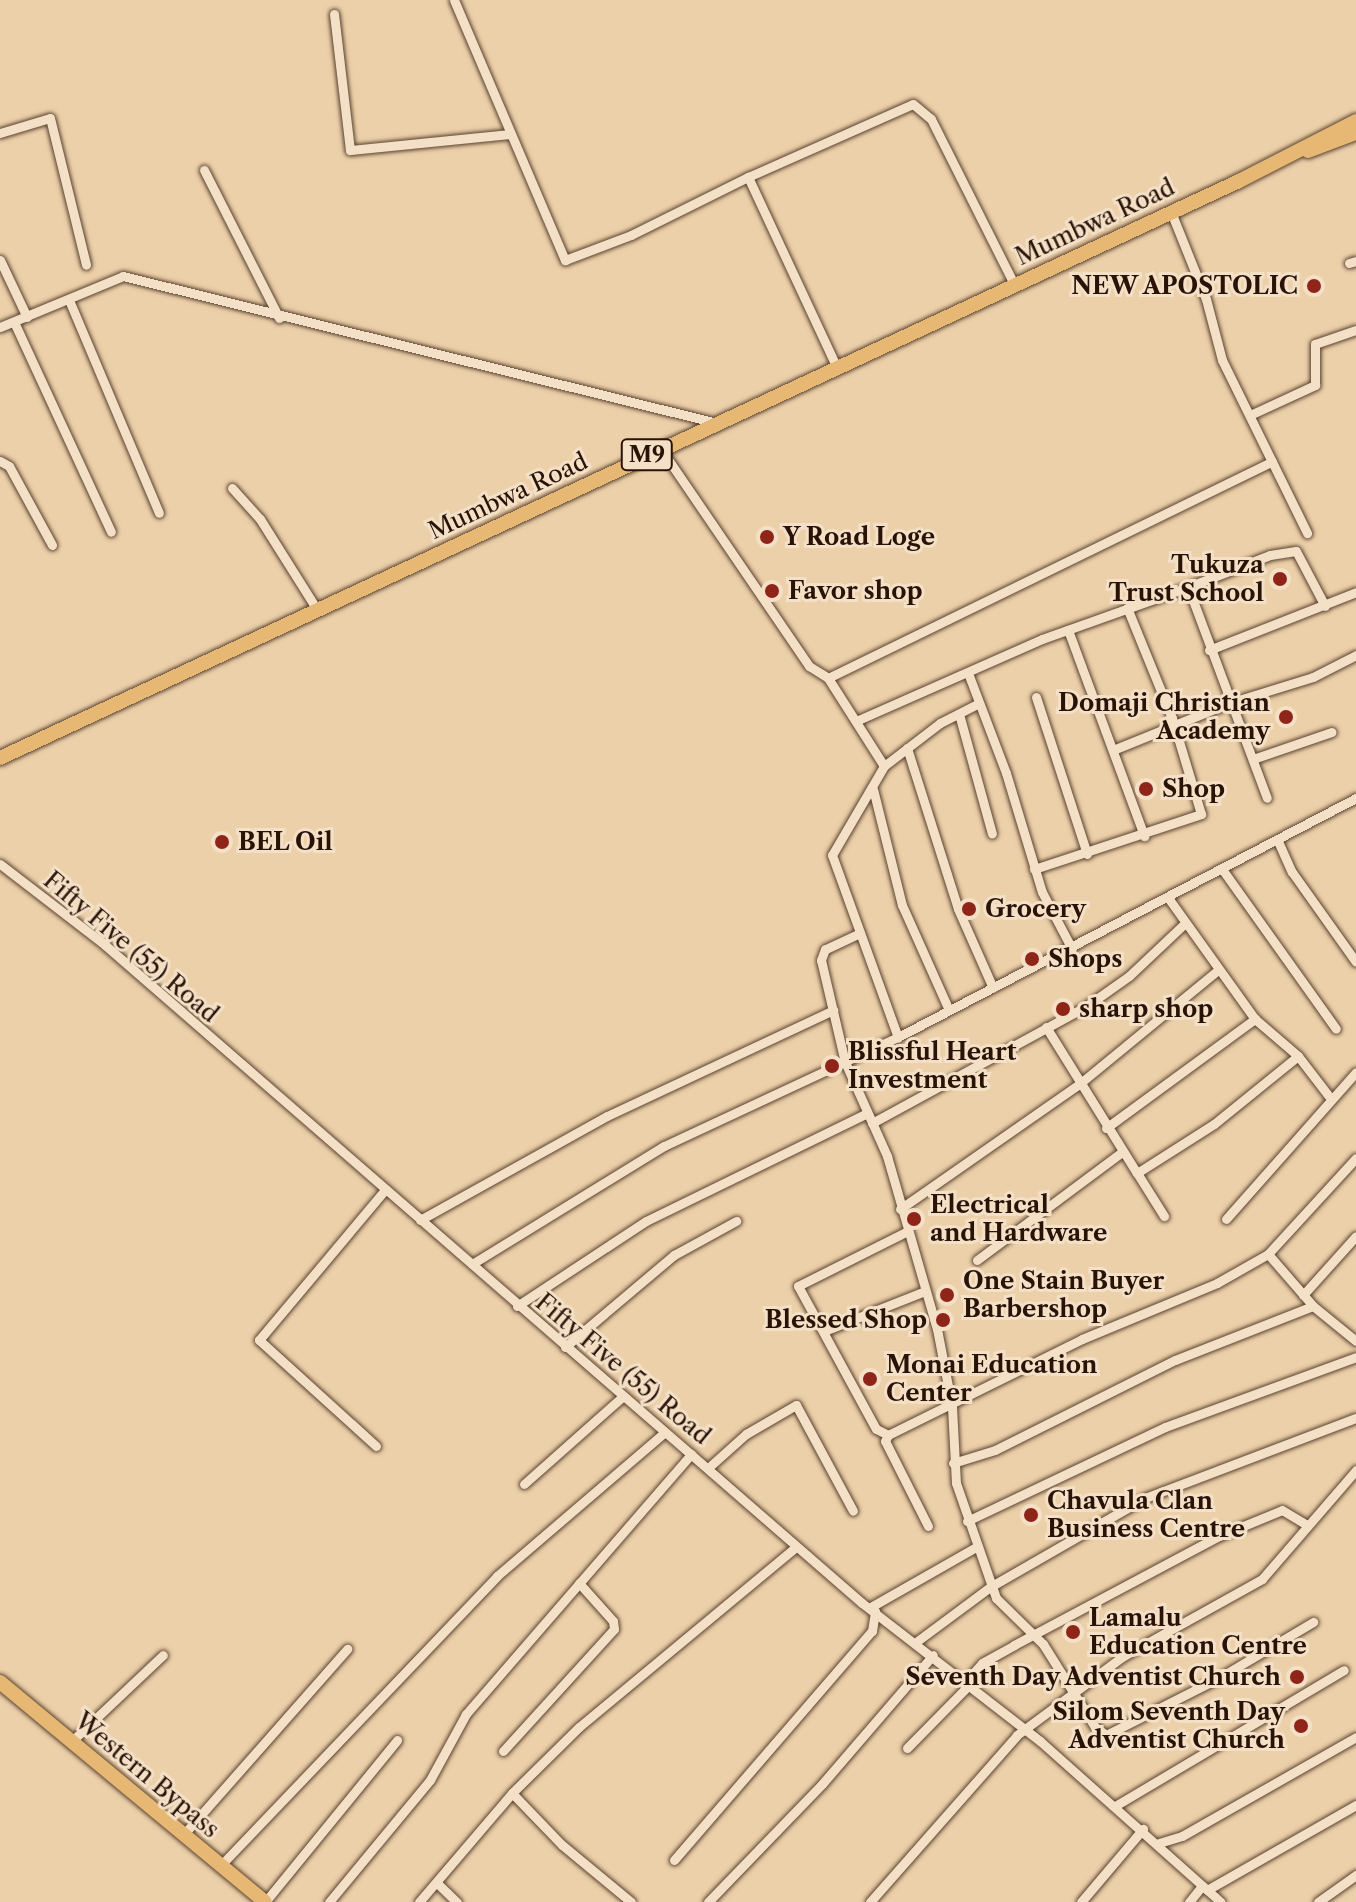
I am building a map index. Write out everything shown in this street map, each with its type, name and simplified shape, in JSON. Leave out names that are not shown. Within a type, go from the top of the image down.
[{"type":"main road","name":"Mumbwa Road","points":[[0,758],[316,608],[1296,154],[1356,121]]},
{"type":"main road","name":"Mumbwa Road","points":[[1296,154],[1356,133]]},
{"type":"main road","name":"Western Bypass","points":[[0,1682],[265,1902]]},
{"type":"street","points":[[454,0],[565,260],[631,235],[748,177],[913,104],[931,119],[1014,284]]},
{"type":"street","points":[[334,14],[350,150],[510,134]]},
{"type":"street","points":[[0,133],[50,118],[86,265]]},
{"type":"street","points":[[204,170],[279,318]]},
{"type":"street","points":[[748,177],[837,368]]},
{"type":"street","points":[[1171,212],[1206,299],[1222,360],[1307,533]]},
{"type":"street","points":[[0,260],[27,317]]},
{"type":"street","points":[[0,327],[123,276],[279,318],[717,423]]},
{"type":"street","points":[[69,300],[159,513]]},
{"type":"street","points":[[14,322],[111,532]]},
{"type":"street","points":[[1250,415],[1315,385],[1315,344],[1356,330]]},
{"type":"street","points":[[0,449],[3,461],[52,545]]},
{"type":"street","points":[[661,449],[809,666],[828,678],[884,766]]},
{"type":"street","points":[[828,678],[1272,461]]},
{"type":"street","points":[[232,488],[260,519],[316,608]]},
{"type":"street","points":[[856,721],[1068,630],[1270,555],[1296,551],[1325,606]]},
{"type":"street","points":[[1188,587],[1209,650],[1267,798]]},
{"type":"street","points":[[1209,650],[1356,592]]},
{"type":"street","points":[[1034,869],[1144,836],[1201,814],[1173,724],[1127,608]]},
{"type":"street","points":[[1068,630],[1144,836]]},
{"type":"street","points":[[1113,750],[1229,703],[1313,677],[1356,655]]},
{"type":"street","points":[[968,673],[1006,773],[1034,869],[1072,949]]},
{"type":"street","points":[[1036,697],[1087,854]]},
{"type":"street","points":[[898,1037],[832,855],[884,766],[979,703]]},
{"type":"street","points":[[959,714],[992,834]]},
{"type":"street","points":[[1253,759],[1332,732]]},
{"type":"street","points":[[907,748],[958,909],[993,988]]},
{"type":"street","points":[[873,789],[902,905],[949,1010]]},
{"type":"street","points":[[472,1264],[625,1167],[898,1037],[1169,899],[1356,798]]},
{"type":"street","points":[[1277,839],[1292,872],[1356,962]]},
{"type":"street","name":"Fifty Five (55) Road","points":[[0,864],[105,945],[796,1547],[1027,1730],[1159,1843],[1221,1902]]},
{"type":"street","points":[[1222,869],[1336,1029]]},
{"type":"street","points":[[1169,899],[1183,925],[1255,1019],[1298,1056],[1331,1099]]},
{"type":"street","points":[[872,1123],[1046,1027],[1129,976],[1183,925]]},
{"type":"street","points":[[860,933],[823,952],[833,1010],[845,1062],[887,1156],[925,1291],[952,1407],[953,1463],[967,1521],[990,1587],[1034,1636],[1106,1735],[1217,1679],[1313,1622]]},
{"type":"street","points":[[900,1209],[1078,1085],[1217,971]]},
{"type":"street","points":[[420,1220],[607,1116],[833,1010]]},
{"type":"street","points":[[1106,1128],[1255,1019]]},
{"type":"street","points":[[1046,1027],[1078,1085],[1164,1216]]},
{"type":"street","points":[[1137,1173],[1214,1124],[1298,1056]]},
{"type":"street","points":[[1226,1219],[1356,1072]]},
{"type":"street","points":[[517,1306],[646,1221],[867,1113]]},
{"type":"street","points":[[977,1260],[1122,1152]]},
{"type":"street","points":[[928,1526],[885,1441],[888,1435],[952,1407],[1082,1339],[1217,1283],[1268,1254],[1356,1158]]},
{"type":"street","points":[[376,1446],[259,1340],[384,1191]]},
{"type":"street","points":[[565,1347],[674,1255],[736,1221]]},
{"type":"street","points":[[888,1435],[876,1429],[800,1282],[906,1232]]},
{"type":"street","points":[[1303,1295],[1356,1236]]},
{"type":"street","points":[[1268,1254],[1313,1306],[1356,1341]]},
{"type":"street","points":[[824,1331],[925,1291]]},
{"type":"street","points":[[953,1463],[995,1450],[1175,1360],[1313,1306]]},
{"type":"street","points":[[967,1521],[1165,1427],[1356,1357]]},
{"type":"street","points":[[524,1484],[622,1397]]},
{"type":"street","points":[[708,1468],[746,1434],[796,1405],[853,1511]]},
{"type":"street","points":[[916,1642],[990,1587],[1145,1498],[1356,1418]]},
{"type":"street","points":[[221,1865],[497,1576],[664,1433]]},
{"type":"street","points":[[329,1902],[430,1780],[466,1714],[691,1454]]},
{"type":"street","points":[[870,1902],[985,1767],[1072,1691],[1262,1579],[1305,1524],[1356,1470]]},
{"type":"street","points":[[907,1748],[968,1683],[982,1663],[1274,1512],[1289,1512],[1305,1524]]},
{"type":"street","points":[[419,1902],[512,1793],[579,1727],[796,1547]]},
{"type":"street","points":[[674,1860],[872,1631],[872,1610],[976,1547]]},
{"type":"street","points":[[503,1751],[614,1629],[613,1621],[579,1583]]},
{"type":"street","points":[[184,1834],[347,1649]]},
{"type":"street","points":[[72,1741],[163,1655]]},
{"type":"street","points":[[708,1902],[822,1784],[933,1655]]},
{"type":"street","points":[[1115,1806],[1344,1670]]},
{"type":"street","points":[[1159,1843],[1182,1836],[1356,1737]]},
{"type":"street","points":[[265,1902],[397,1740]]},
{"type":"street","points":[[512,1793],[562,1845],[631,1902]]},
{"type":"street","points":[[1189,1902],[1205,1888],[1356,1805]]},
{"type":"street","points":[[1081,1902],[1143,1829]]},
{"type":"street","points":[[1318,1902],[1356,1875]]},
{"type":"street","points":[[437,1883],[457,1902]]},
{"type":"place","name":"NEW APOSTOLIC","points":[[1314,286]]},
{"type":"place","name":"Y Road Loge","points":[[767,537]]},
{"type":"place","name":"Tukuza Trust School","points":[[1280,579]]},
{"type":"place","name":"Favor shop","points":[[772,591]]},
{"type":"place","name":"Domaji Christian Academy","points":[[1286,717]]},
{"type":"place","name":"Shop","points":[[1146,789]]},
{"type":"place","name":"BEL Oil","points":[[222,842]]},
{"type":"place","name":"Grocery","points":[[969,909]]},
{"type":"place","name":"Shops","points":[[1032,959]]},
{"type":"place","name":"sharp shop","points":[[1063,1009]]},
{"type":"place","name":"Blissful Heart Investment","points":[[832,1066]]},
{"type":"place","name":"Electrical and Hardware","points":[[914,1219]]},
{"type":"place","name":"One Stain Buyer Barbershop","points":[[947,1295]]},
{"type":"place","name":"Blessed Shop","points":[[943,1320]]},
{"type":"place","name":"Monai Education Center","points":[[870,1379]]},
{"type":"place","name":"Chavula Clan Business Centre","points":[[1031,1515]]},
{"type":"place","name":"Lamalu Education Centre","points":[[1073,1632]]},
{"type":"place","name":"Seventh Day Adventist Church","points":[[1297,1677]]},
{"type":"place","name":"Silom Seventh Day Adventist Church","points":[[1301,1726]]}]
